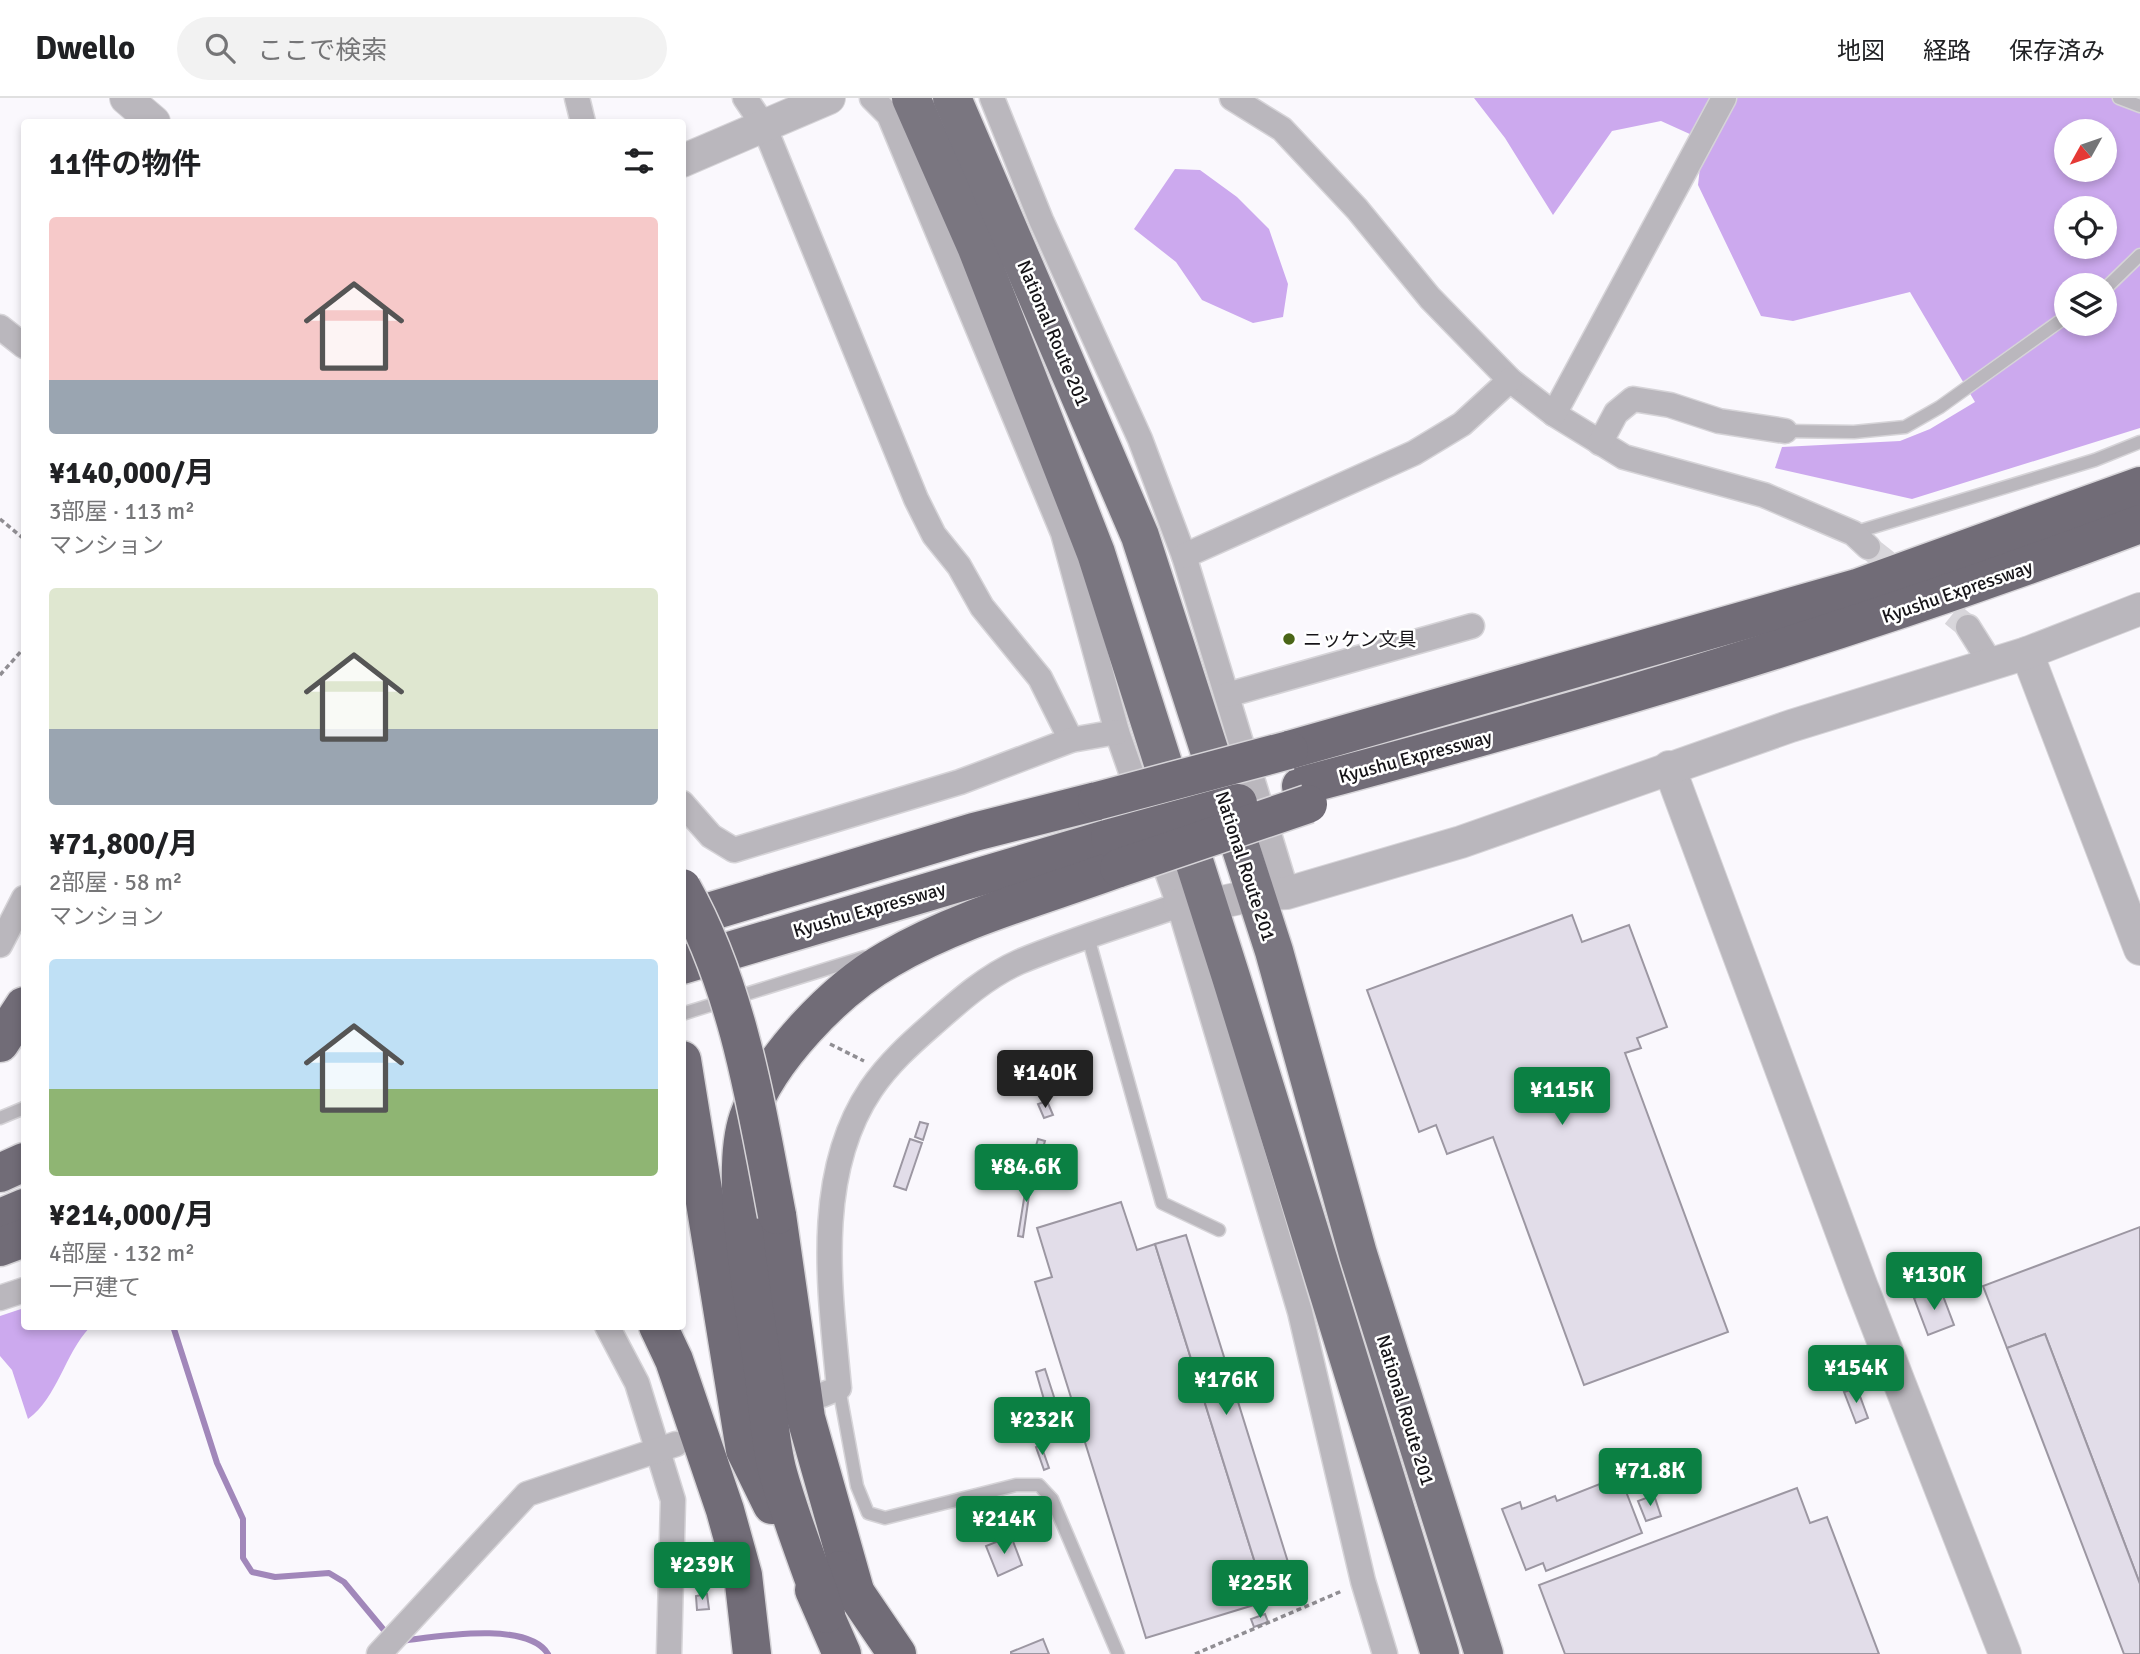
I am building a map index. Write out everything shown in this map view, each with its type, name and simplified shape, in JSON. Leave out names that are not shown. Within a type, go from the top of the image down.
[{"type":"highway","name":"National Route 201","points":[[911,98],[976,246],[1096,553],[1193,905],[1440,1654]]},
{"type":"highway","name":"National Route 201","points":[[952,98],[1140,536],[1271,894],[1274,951],[1362,1267],[1484,1654]]},
{"type":"highway","name":"Kyushu Expressway","points":[[686,919],[777,889],[974,832],[1289,750],[1857,588],[2140,486]]},
{"type":"highway","name":"Kyushu Expressway","points":[[686,964],[1114,853],[1870,622],[2140,524]]},
{"type":"highway","points":[[842,1654],[776,1467],[746,1241],[741,1163],[747,1120],[766,1076],[792,1044],[848,988],[886,960],[929,937],[1114,853]]},
{"type":"highway","points":[[686,910],[777,889]]},
{"type":"highway","points":[[686,895],[696,912],[726,990],[749,1069],[777,1215],[806,1418],[855,1591]]},
{"type":"highway","points":[[0,1043],[21,1011]]},
{"type":"highway","points":[[686,1085],[744,1450],[826,1614]]},
{"type":"highway","points":[[0,1173],[21,1163]]},
{"type":"highway","points":[[0,1218],[21,1209]]},
{"type":"highway","points":[[0,1247],[21,1239]]},
{"type":"highway","points":[[686,1249],[718,1427],[724,1510]]},
{"type":"highway","points":[[660,1330],[674,1360],[743,1575],[752,1654]]},
{"type":"highway","points":[[776,1467],[816,1538],[897,1654]]},
{"type":"street","points":[[577,98],[582,119]]},
{"type":"street","points":[[746,98],[764,126],[934,535],[959,566],[982,607],[1040,678],[1071,740]]},
{"type":"street","points":[[686,159],[829,98]]},
{"type":"street","points":[[872,98],[889,115],[1063,533],[1117,732],[1193,905],[1300,1312],[1363,1581],[1385,1654]]},
{"type":"street","points":[[992,98],[1041,220],[1140,439],[1184,555],[1227,695],[1271,894]]},
{"type":"street","points":[[1232,98],[1282,129],[1357,209],[1430,298],[1510,380],[1554,414],[1623,457],[1764,495],[1861,540]]},
{"type":"street","points":[[1554,414],[1724,98]]},
{"type":"street","points":[[0,327],[21,344]]},
{"type":"street","points":[[1184,555],[1414,453],[1462,424],[1510,380]]},
{"type":"street","points":[[1600,443],[1616,413],[1633,399],[1670,405],[1719,421],[1785,431]]},
{"type":"street","points":[[830,1392],[828,1279],[832,1200],[849,1130],[871,1089],[900,1053],[979,986],[1017,963],[1088,937],[1193,905],[1271,894],[1461,842],[1668,767],[2027,653],[2140,609]]},
{"type":"street","points":[[1227,695],[1472,626]]},
{"type":"street","points":[[1968,627],[1990,663]]},
{"type":"street","points":[[2027,653],[2140,949]]},
{"type":"street","points":[[686,808],[711,836],[734,850],[960,782],[1071,740],[1117,732]]},
{"type":"street","points":[[1668,767],[1861,1287],[2005,1654]]},
{"type":"street","points":[[0,945],[21,904]]},
{"type":"street","points":[[0,1298],[21,1291]]},
{"type":"street","points":[[609,1330],[667,1446],[673,1500],[669,1654]]},
{"type":"street","points":[[379,1654],[527,1494],[667,1446]]},
{"type":"lane","points":[[2119,98],[2140,106]]},
{"type":"lane","points":[[2117,277],[2140,255]]},
{"type":"lane","points":[[1785,431],[1854,432],[1905,427],[1940,407],[2054,325]]},
{"type":"lane","points":[[1861,540],[2140,442]]},
{"type":"lane","points":[[686,1013],[929,937]]},
{"type":"lane","points":[[1088,937],[1162,1203],[1219,1230]]},
{"type":"lane","points":[[0,1118],[21,1109]]},
{"type":"lane","points":[[830,1392],[857,1486],[869,1513],[885,1518],[1016,1485],[1039,1485],[1052,1499],[1118,1654]]},
{"type":"path","points":[[0,519],[21,536]]},
{"type":"path","points":[[0,675],[21,651]]},
{"type":"path","points":[[1195,1654],[1363,1581]]},
{"type":"shaded area","points":[[1474,98],[2140,98],[2140,428],[1912,499],[1775,468],[1782,447],[1900,441],[1930,429],[1975,402],[1910,292],[1793,321],[1761,316],[1698,185],[1703,140],[1661,121],[1612,131],[1553,215],[1505,138]]},
{"type":"shaded area","points":[[1175,169],[1200,170],[1237,197],[1269,229],[1288,284],[1283,317],[1253,323],[1202,300],[1176,262],[1134,229]]},
{"type":"shaded area","points":[[21,1309],[21,1330],[88,1330],[47,1399],[28,1419],[12,1370],[0,1356],[0,1316]]},
{"type":"building","points":[[1572,915],[1582,942],[1629,925],[1667,1027],[1637,1038],[1641,1048],[1625,1053],[1728,1332],[1584,1385],[1493,1137],[1447,1154],[1436,1125],[1419,1132],[1367,990]]},
{"type":"building","points":[[1047,1101],[1053,1115],[1044,1118],[1038,1104]]},
{"type":"building","points":[[920,1122],[928,1124],[923,1140],[915,1137]]},
{"type":"building","points":[[910,1139],[922,1143],[906,1190],[894,1186]]},
{"type":"building","points":[[1038,1139],[1045,1141],[1042,1151],[1035,1149]]},
{"type":"building","points":[[1029,1168],[1033,1168],[1023,1237],[1018,1236]]},
{"type":"building","points":[[1121,1202],[1137,1250],[1155,1244],[1267,1601],[1146,1638],[1035,1282],[1052,1277],[1037,1228]]},
{"type":"building","points":[[2140,1227],[2140,1584],[2045,1334],[2007,1348],[1983,1286]]},
{"type":"building","points":[[1186,1235],[1297,1591],[1267,1601],[1155,1244]]},
{"type":"building","points":[[1940,1288],[1954,1325],[1928,1335],[1914,1298]]},
{"type":"building","points":[[2045,1334],[2140,1584],[2140,1654],[2124,1654],[2007,1348]]},
{"type":"building","points":[[1846,1366],[1851,1380],[1843,1383],[1838,1369]]},
{"type":"building","points":[[1045,1369],[1055,1400],[1045,1403],[1036,1372]]},
{"type":"building","points":[[1857,1388],[1868,1418],[1856,1423],[1844,1392]]},
{"type":"building","points":[[1041,1445],[1049,1468],[1044,1470],[1036,1447]]},
{"type":"building","points":[[1620,1476],[1642,1533],[1546,1571],[1543,1563],[1526,1570],[1502,1509],[1520,1502],[1522,1509],[1555,1496],[1557,1501]]},
{"type":"building","points":[[1797,1488],[1810,1523],[1827,1517],[1879,1654],[1565,1654],[1539,1585]]},
{"type":"building","points":[[1654,1495],[1661,1516],[1646,1521],[1638,1501]]},
{"type":"building","points":[[1011,1536],[1022,1565],[998,1576],[986,1546]]},
{"type":"building","points":[[707,1594],[709,1609],[697,1610],[696,1596]]},
{"type":"building","points":[[1265,1614],[1268,1622],[1254,1627],[1251,1619]]},
{"type":"building","points":[[1043,1639],[1049,1654],[1011,1654],[1011,1652]]},
{"type":"waterway","points":[[174,1330],[217,1463],[243,1519],[243,1558],[252,1572],[275,1577],[329,1573],[344,1582],[388,1635]]},
{"type":"waterway","points":[[400,1641],[457,1634],[501,1634],[521,1637],[537,1644],[548,1654]]},
{"type":"tunnel","points":[[1868,547],[1968,627]]},
{"type":"place","name":"ニッケン文具","points":[[1289,639]]}]
